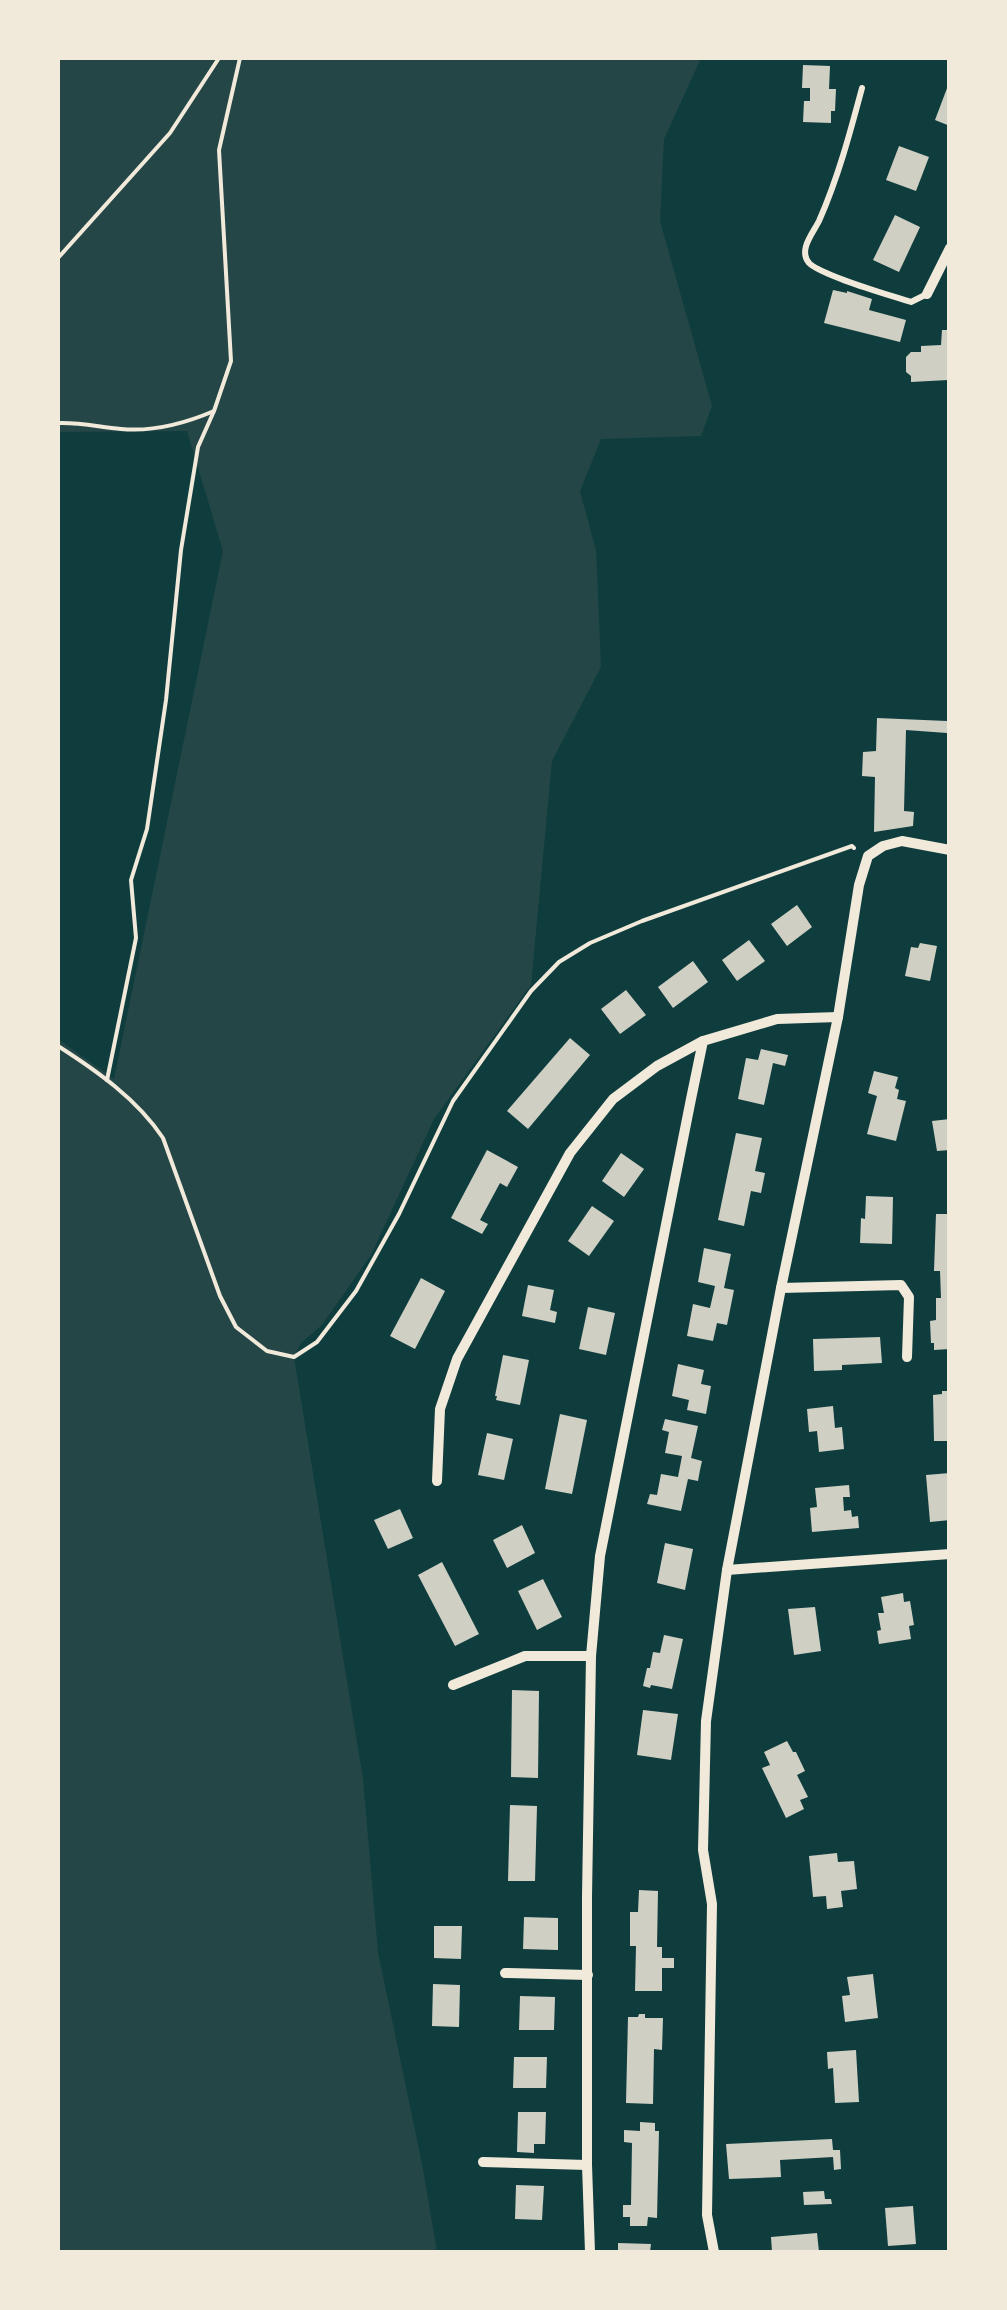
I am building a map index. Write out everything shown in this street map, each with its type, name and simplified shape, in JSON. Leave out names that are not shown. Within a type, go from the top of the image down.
[{"type":"street","points":[[927,294],[950,248]]},
{"type":"street","points":[[714,2252],[707,2215],[712,1904],[703,1850],[706,1720],[727,1570],[838,1018],[859,885],[868,856],[883,846],[902,842],[950,850]]},
{"type":"street","points":[[436,1480],[440,1409],[457,1358],[570,1153],[613,1099],[657,1066],[703,1041],[776,1019],[838,1018]]},
{"type":"street","points":[[590,2252],[587,1896],[591,1656],[600,1556],[703,1041]]},
{"type":"street","points":[[781,1288],[900,1286],[909,1297],[907,1358]]},
{"type":"street","points":[[727,1570],[950,1554]]},
{"type":"street","points":[[453,1685],[525,1656],[591,1656]]},
{"type":"street","points":[[505,1973],[588,1975]]},
{"type":"street","points":[[482,2162],[587,2164]]},
{"type":"lane","points":[[862,88],[842,162],[806,246],[806,256],[810,265],[911,302],[927,294]]},
{"type":"path","points":[[58,258],[170,133],[218,58]]},
{"type":"path","points":[[107,1080],[136,938],[132,880],[147,829],[166,700],[181,550],[198,448],[230,360],[219,150],[240,58]]},
{"type":"path","points":[[58,423],[126,429],[185,423],[214,410]]},
{"type":"path","points":[[58,1046],[107,1080],[148,1116],[164,1138],[220,1296],[236,1327],[266,1351],[294,1357],[317,1342],[356,1292],[454,1101],[530,991],[559,962],[642,920],[813,858],[852,846],[868,856]]},
{"type":"shaded area","points":[[58,58],[701,58],[664,139],[660,221],[712,406],[701,436],[601,439],[580,491],[596,550],[601,667],[552,761],[531,985],[434,1119],[371,1255],[322,1325],[301,1343],[294,1357],[363,1779],[378,1952],[437,2252],[58,2252],[58,1039],[114,1079],[223,551],[187,431],[58,432]]},
{"type":"building","points":[[803,65],[830,66],[829,89],[836,89],[831,123],[803,122],[804,101],[810,101],[810,88],[802,88]]},
{"type":"building","points":[[950,83],[950,126],[935,120]]},
{"type":"building","points":[[899,146],[929,157],[916,191],[886,180]]},
{"type":"building","points":[[895,215],[920,227],[899,272],[873,260]]},
{"type":"building","points":[[833,290],[872,299],[869,310],[906,320],[900,342],[824,323]]},
{"type":"building","points":[[942,330],[950,330],[948,380],[911,382],[906,357],[911,352],[921,352],[921,346],[941,345]]},
{"type":"building","points":[[877,718],[947,721],[947,733],[906,730],[904,811],[914,812],[913,826],[874,832],[875,777],[862,776],[863,752],[876,751]]},
{"type":"building","points":[[797,905],[812,927],[787,946],[771,924]]},
{"type":"building","points":[[749,940],[765,961],[737,981],[722,960]]},
{"type":"building","points":[[920,943],[937,946],[930,981],[905,976],[911,947],[918,948]]},
{"type":"building","points":[[693,961],[708,982],[673,1008],[658,987]]},
{"type":"building","points":[[626,990],[646,1015],[620,1034],[601,1009]]},
{"type":"building","points":[[570,1038],[590,1055],[528,1129],[507,1111]]},
{"type":"building","points":[[761,1049],[788,1055],[785,1066],[773,1063],[764,1105],[738,1099],[746,1058],[758,1060]]},
{"type":"building","points":[[874,1071],[898,1077],[897,1099],[906,1101],[896,1141],[867,1134],[877,1096],[868,1093]]},
{"type":"building","points":[[950,1119],[950,1150],[937,1151],[932,1121]]},
{"type":"building","points":[[736,1133],[762,1138],[755,1171],[765,1173],[761,1193],[751,1191],[744,1226],[718,1220]]},
{"type":"building","points":[[487,1150],[518,1167],[507,1187],[500,1183],[480,1220],[488,1224],[482,1234],[451,1218]]},
{"type":"building","points":[[621,1153],[644,1169],[624,1197],[602,1181]]},
{"type":"building","points":[[866,1196],[893,1197],[892,1244],[860,1243]]},
{"type":"building","points":[[592,1206],[614,1221],[589,1256],[568,1241]]},
{"type":"building","points":[[950,1212],[950,1349],[934,1350],[930,1321],[936,1320],[936,1298],[941,1298],[940,1271],[934,1271],[936,1214]]},
{"type":"building","points":[[704,1248],[731,1254],[724,1288],[734,1290],[727,1325],[717,1323],[713,1341],[687,1336],[693,1304],[710,1308],[715,1286],[698,1282]]},
{"type":"building","points":[[421,1278],[445,1291],[415,1349],[390,1336]]},
{"type":"building","points":[[528,1285],[554,1290],[550,1310],[557,1312],[555,1323],[522,1316]]},
{"type":"building","points":[[588,1307],[615,1313],[606,1355],[579,1349]]},
{"type":"building","points":[[880,1337],[882,1363],[814,1371],[813,1339]]},
{"type":"building","points":[[503,1355],[529,1360],[520,1405],[496,1400]]},
{"type":"building","points":[[678,1364],[704,1370],[701,1384],[711,1386],[706,1414],[687,1410],[689,1400],[672,1396]]},
{"type":"building","points":[[950,1391],[950,1441],[934,1441],[933,1395]]},
{"type":"building","points":[[833,1406],[835,1428],[842,1427],[844,1449],[819,1452],[817,1431],[809,1432],[807,1409]]},
{"type":"building","points":[[560,1414],[587,1420],[572,1494],[545,1489]]},
{"type":"building","points":[[665,1419],[698,1426],[691,1458],[702,1461],[698,1481],[688,1479],[681,1511],[647,1504],[650,1494],[657,1495],[661,1474],[678,1477],[682,1456],[665,1453],[669,1432],[662,1430]]},
{"type":"building","points":[[487,1433],[513,1439],[504,1480],[478,1475]]},
{"type":"building","points":[[950,1473],[950,1520],[930,1522],[926,1475]]},
{"type":"building","points":[[849,1485],[850,1497],[843,1497],[844,1511],[851,1510],[852,1517],[858,1516],[859,1528],[812,1532],[810,1508],[817,1507],[815,1488]]},
{"type":"building","points":[[400,1509],[413,1538],[388,1549],[374,1520]]},
{"type":"building","points":[[522,1525],[535,1553],[507,1568],[493,1540]]},
{"type":"building","points":[[665,1543],[693,1549],[685,1590],[657,1583]]},
{"type":"building","points":[[442,1562],[479,1634],[455,1646],[418,1575]]},
{"type":"building","points":[[543,1579],[562,1617],[537,1630],[518,1591]]},
{"type":"building","points":[[903,1593],[904,1602],[910,1601],[914,1625],[909,1626],[911,1639],[879,1644],[878,1613],[884,1613],[881,1597]]},
{"type":"building","points":[[815,1607],[821,1651],[794,1655],[788,1609]]},
{"type":"building","points":[[664,1635],[683,1639],[672,1689],[643,1686],[653,1652],[660,1653]]},
{"type":"building","points":[[512,1690],[539,1691],[538,1778],[511,1777]]},
{"type":"building","points":[[643,1710],[678,1714],[671,1760],[637,1755]]},
{"type":"building","points":[[787,1741],[805,1771],[797,1775],[808,1797],[800,1800],[804,1809],[786,1818],[762,1768],[770,1765],[764,1752]]},
{"type":"building","points":[[510,1805],[537,1806],[535,1881],[508,1881]]},
{"type":"building","points":[[837,1853],[838,1862],[854,1861],[857,1889],[841,1891],[843,1907],[827,1909],[826,1896],[813,1897],[809,1856]]},
{"type":"building","points":[[639,1890],[658,1891],[657,1947],[662,1947],[662,1958],[674,1958],[674,1968],[662,1968],[662,1991],[635,1991],[636,1946],[630,1946],[630,1912],[638,1912]]},
{"type":"building","points":[[524,1917],[558,1918],[558,1950],[523,1949]]},
{"type":"building","points":[[434,1926],[462,1926],[461,1959],[434,1958]]},
{"type":"building","points":[[873,1974],[878,2018],[845,2022],[842,1996],[850,1995],[847,1977]]},
{"type":"building","points":[[433,1984],[460,1985],[459,2027],[432,2026]]},
{"type":"building","points":[[520,1996],[555,1997],[554,2030],[519,2030]]},
{"type":"building","points":[[639,2014],[663,2018],[662,2050],[654,2049],[653,2104],[626,2103],[628,2017]]},
{"type":"building","points":[[856,2050],[859,2102],[835,2103],[833,2068],[828,2069],[827,2052]]},
{"type":"building","points":[[514,2057],[547,2057],[546,2088],[513,2088]]},
{"type":"building","points":[[518,2112],[546,2112],[545,2144],[534,2144],[534,2153],[517,2152]]},
{"type":"building","points":[[640,2122],[655,2123],[655,2131],[659,2131],[657,2218],[648,2217],[647,2226],[630,2226],[630,2217],[623,2217],[623,2205],[631,2205],[632,2143],[624,2142],[624,2130],[640,2131]]},
{"type":"building","points":[[832,2139],[833,2150],[840,2150],[841,2169],[834,2170],[833,2157],[780,2160],[781,2177],[729,2179],[726,2144]]},
{"type":"building","points":[[516,2185],[544,2186],[542,2220],[515,2219]]},
{"type":"building","points":[[824,2191],[825,2199],[831,2199],[832,2204],[804,2205],[803,2192]]},
{"type":"building","points":[[913,2206],[916,2244],[888,2246],[885,2208]]},
{"type":"building","points":[[817,2233],[819,2252],[772,2252],[771,2237]]},
{"type":"building","points":[[618,2243],[651,2244],[650,2252],[618,2252]]}]
